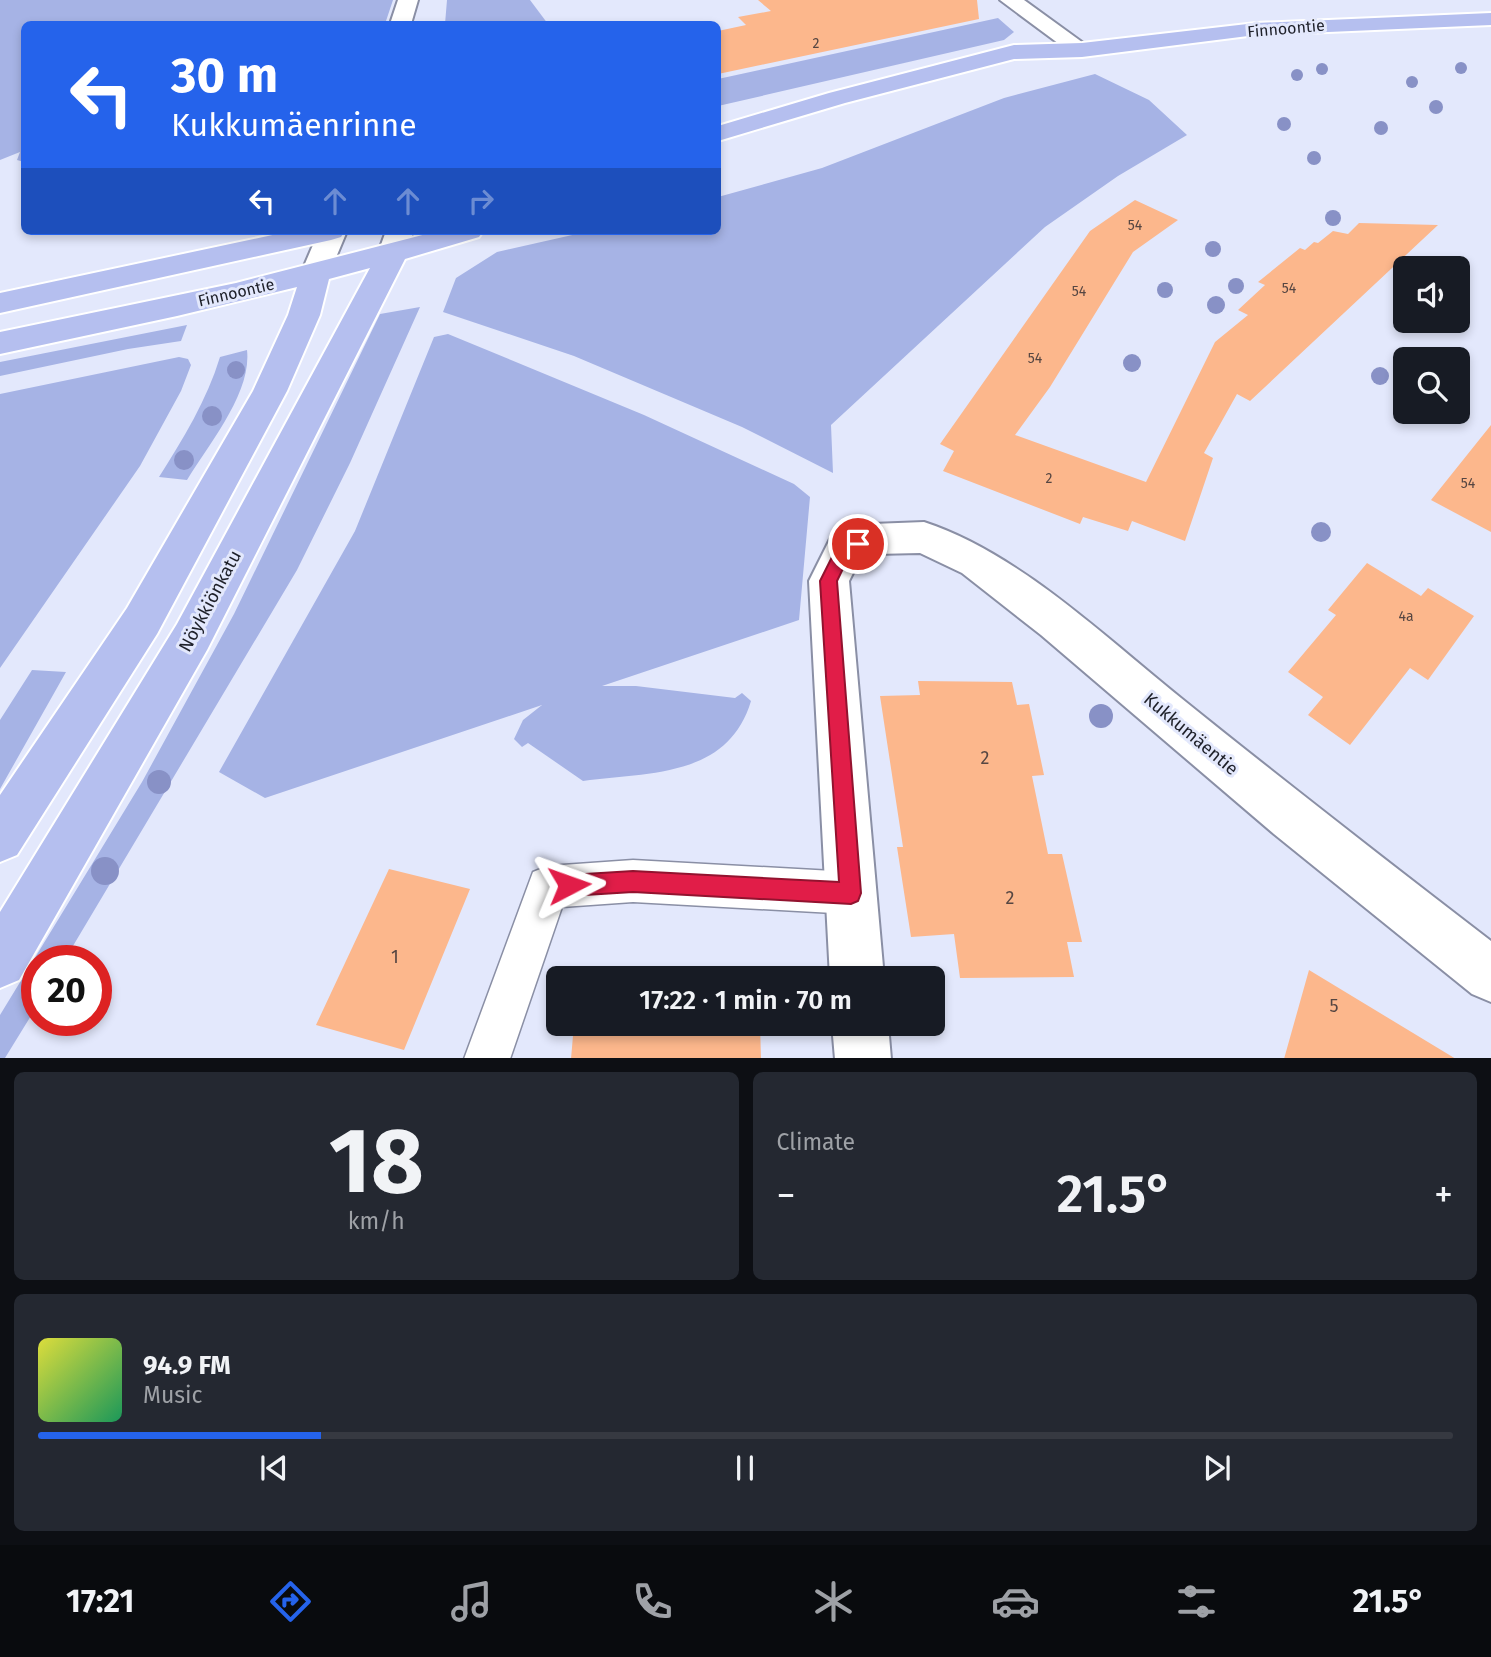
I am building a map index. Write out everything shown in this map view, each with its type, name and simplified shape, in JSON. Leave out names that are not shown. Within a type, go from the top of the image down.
[{"type":"main road","name":"Finnoontie","points":[[721,133],[837,98],[1014,52],[1082,50],[1256,29],[1399,20],[1491,19]]},
{"type":"main road","name":"Finnoontie","points":[[875,111],[950,88],[1036,67],[1082,50]]},
{"type":"main road","points":[[721,155],[838,123]]},
{"type":"main road","points":[[0,303],[314,235]]},
{"type":"main road","name":"Finnoontie","points":[[0,343],[316,273],[396,242],[442,235]]},
{"type":"main road","name":"Nöykkiönkatu","points":[[0,961],[192,637],[396,242]]},
{"type":"main road","points":[[0,838],[149,609],[270,391],[304,314],[316,273]]},
{"type":"street","points":[[402,21],[408,0]]},
{"type":"street","points":[[1010,0],[1082,50]]},
{"type":"street","points":[[316,273],[330,235]]},
{"type":"street","name":"Kukkumäentie","points":[[851,893],[829,581],[844,550],[872,539],[924,537],[976,562],[1056,622],[1292,817],[1491,975]]},
{"type":"street","points":[[851,893],[856,966]]},
{"type":"street","points":[[861,1036],[863,1058]]},
{"type":"lane","points":[[487,1058],[548,887],[633,881],[851,893]]},
{"type":"shaded area","points":[[0,0],[393,0],[386,21],[21,21],[21,161],[17,160],[20,152],[0,160]]},
{"type":"shaded area","points":[[447,0],[530,0],[546,21],[445,21]]},
{"type":"shaded area","points":[[998,18],[1014,32],[1004,40],[721,105],[721,78]]},
{"type":"shaded area","points":[[1095,74],[1149,100],[1187,135],[1118,176],[1045,227],[831,425],[833,473],[742,427],[574,356],[443,312],[456,278],[497,252],[572,235],[721,235],[721,196],[822,168],[1004,98]]},
{"type":"shaded area","points":[[420,307],[350,463],[297,570],[74,945],[43,945],[142,782],[234,614],[380,314]]},
{"type":"shaded area","points":[[187,325],[181,341],[128,349],[0,376],[0,362]]},
{"type":"shaded area","points":[[448,334],[644,415],[794,484],[810,497],[799,620],[602,686],[636,686],[735,698],[742,693],[751,701],[740,726],[724,745],[705,758],[683,766],[659,772],[583,781],[528,743],[522,747],[514,739],[523,720],[542,705],[265,798],[219,772],[355,531],[434,337]]},
{"type":"shaded area","points":[[247,350],[247,366],[236,401],[187,480],[159,477],[201,404],[220,357]]},
{"type":"shaded area","points":[[179,357],[188,359],[191,365],[181,391],[140,466],[0,668],[0,394]]},
{"type":"shaded area","points":[[32,670],[66,672],[0,789],[0,720]]},
{"type":"shaded area","points":[[21,981],[21,1032],[5,1058],[0,1058],[0,1015]]},
{"type":"building","points":[[758,0],[977,0],[979,19],[721,73],[721,30],[746,25],[738,17],[771,11]]},
{"type":"building","points":[[1135,200],[1178,220],[1133,252],[1050,387],[1015,435],[1146,482],[1215,342],[1248,315],[1238,310],[1265,285],[1258,282],[1300,248],[1305,250],[1333,231],[1348,234],[1359,223],[1438,225],[1405,256],[1393,256],[1393,267],[1250,401],[1237,394],[1204,453],[1213,458],[1185,541],[1132,521],[1128,531],[1083,517],[1080,524],[943,471],[954,451],[940,444],[1090,231]]},
{"type":"building","points":[[1491,425],[1491,532],[1431,500]]},
{"type":"building","points":[[1367,563],[1421,596],[1428,588],[1474,616],[1428,680],[1410,668],[1350,745],[1308,715],[1323,697],[1288,672],[1336,615],[1328,610]]},
{"type":"building","points":[[918,681],[1012,682],[1017,705],[1029,704],[1044,775],[1032,776],[1048,854],[1062,854],[1082,942],[1067,942],[1074,977],[960,978],[954,934],[911,937],[897,847],[903,847],[880,696],[920,695]]},
{"type":"building","points":[[389,869],[470,889],[404,1050],[316,1025]]},
{"type":"building","points":[[1309,970],[1454,1058],[1284,1058]]},
{"type":"building","points":[[573,1036],[760,1036],[761,1058],[571,1058]]},
{"type":"route","points":[[569,885],[633,881],[851,893],[829,581],[844,550],[858,544]]}]
